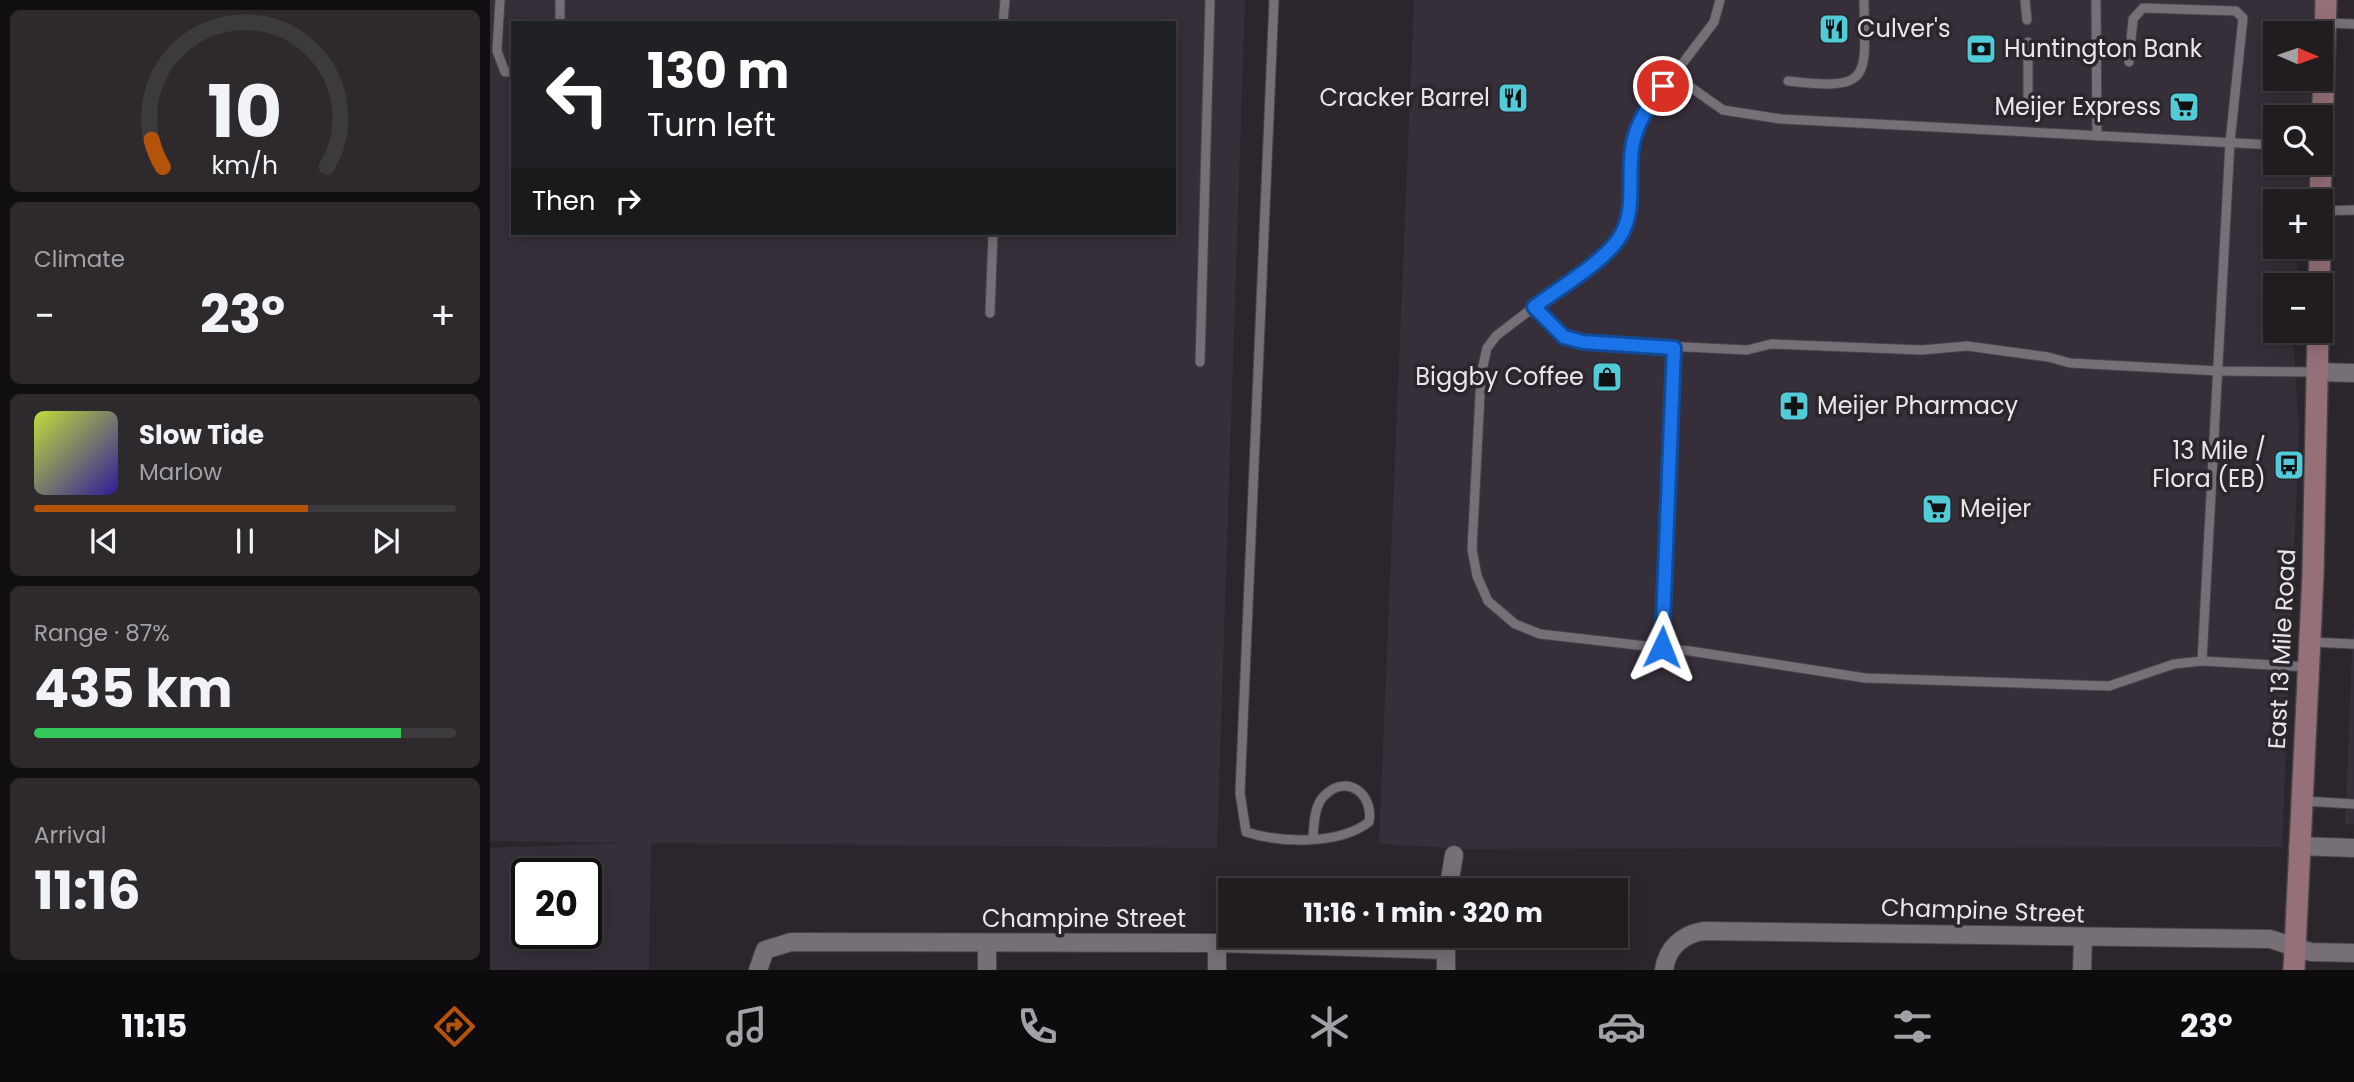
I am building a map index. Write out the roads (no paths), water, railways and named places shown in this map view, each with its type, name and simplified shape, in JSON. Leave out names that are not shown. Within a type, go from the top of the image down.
[{"type":"main road","points":[[2325,21],[2326,0]]},
{"type":"main road","name":"East 13 Mile Road","points":[[2294,970],[2310,642],[2318,343]]},
{"type":"street","points":[[2317,372],[2354,373]]},
{"type":"street","points":[[2298,846],[2354,848]]},
{"type":"street","points":[[1450,878],[1454,855]]},
{"type":"street","name":"Champine Street","points":[[1664,970],[1673,946],[1682,938],[1703,931],[2270,939],[2295,948],[2354,953]]},
{"type":"street","points":[[2082,970],[2083,938]]},
{"type":"street","name":"Champine Street","points":[[758,970],[765,950],[791,942],[1217,943]]},
{"type":"street","points":[[987,943],[987,970]]},
{"type":"street","points":[[1217,943],[1217,970]]},
{"type":"street","points":[[1446,948],[1446,970]]},
{"type":"lane","points":[[500,0],[497,51],[505,72],[511,72]]},
{"type":"lane","points":[[560,21],[561,0]]},
{"type":"lane","points":[[1003,21],[1005,0]]},
{"type":"lane","points":[[1200,362],[1210,0]]},
{"type":"lane","points":[[1274,0],[1240,793],[1246,832],[1263,838],[1313,838],[1356,832],[1369,822],[1371,812],[1367,797],[1356,787],[1339,786],[1324,796],[1315,814],[1313,838]]},
{"type":"lane","points":[[1720,0],[1714,22],[1654,97],[1638,128],[1632,148],[1630,214],[1612,247],[1496,336],[1487,348],[1481,375],[1472,549],[1477,576],[1488,601],[1514,624],[1540,634],[1662,647],[1866,678],[2095,685],[2120,683],[2174,664],[2202,661],[2309,667]]},
{"type":"lane","points":[[1788,80],[1832,86],[1847,84],[1859,75],[1864,56],[1864,0]]},
{"type":"lane","points":[[2025,0],[2027,20]]},
{"type":"lane","points":[[2096,0],[2097,136]]},
{"type":"lane","points":[[2129,62],[2133,19],[2143,9],[2236,11],[2243,18],[2230,142],[2202,661]]},
{"type":"lane","points":[[2333,23],[2354,24]]},
{"type":"lane","points":[[2028,42],[2028,98]]},
{"type":"lane","points":[[1672,74],[1723,110],[1754,115],[2263,144]]},
{"type":"lane","points":[[2333,211],[2354,210]]},
{"type":"lane","points":[[990,313],[993,235]]},
{"type":"lane","points":[[1534,307],[1564,337],[1583,342],[1747,350],[1790,344],[1922,350],[1967,346],[2048,356],[2070,363],[2219,371],[2317,372]]},
{"type":"lane","points":[[1662,647],[1674,348]]},
{"type":"lane","points":[[2310,642],[2354,644]]},
{"type":"lane","points":[[2301,801],[2354,804]]},
{"type":"place","name":"Culver's","points":[[1834,29]]},
{"type":"place","name":"Huntington Bank","points":[[1981,49]]},
{"type":"place","name":"Cracker Barrel","points":[[1513,98]]},
{"type":"place","name":"Meijer Express","points":[[2184,107]]},
{"type":"place","name":"Biggby Coffee","points":[[1607,377]]},
{"type":"place","name":"Meijer Pharmacy","points":[[1794,406]]},
{"type":"place","name":"13 Mile / Flora (EB)","points":[[2289,465]]},
{"type":"place","name":"Meijer","points":[[1937,509]]}]
